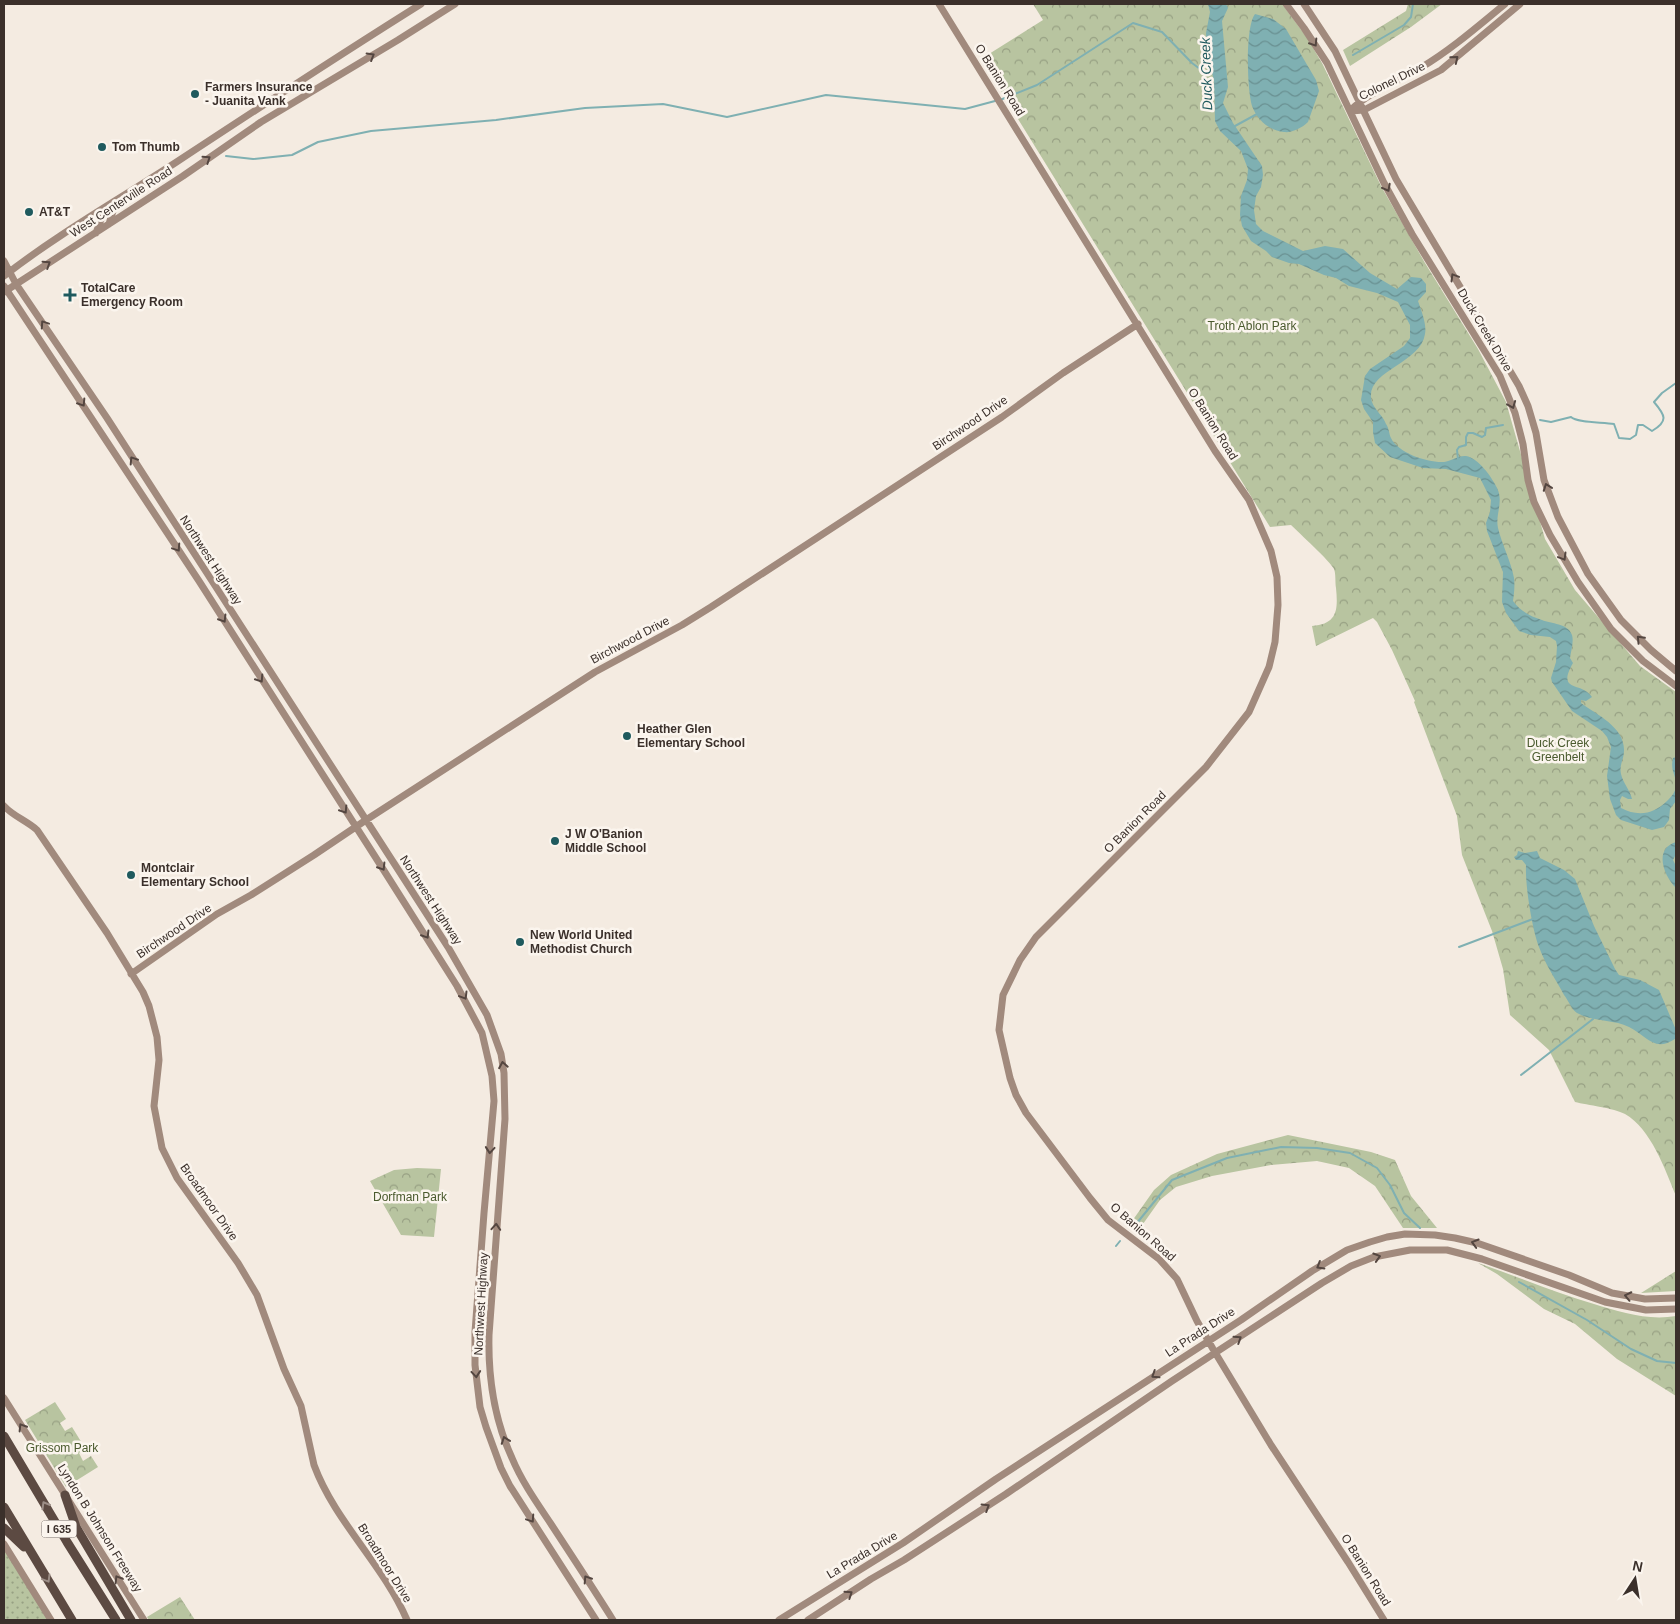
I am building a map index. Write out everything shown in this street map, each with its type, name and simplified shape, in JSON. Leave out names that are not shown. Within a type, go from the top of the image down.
[{"type":"highway","name":"I 635","points":[[4,1436],[116,1620]]},
{"type":"highway","points":[[65,1496],[76,1527],[132,1620]]},
{"type":"highway","name":"I 635","points":[[4,1507],[72,1620]]},
{"type":"highway","points":[[4,1528],[32,1555]]},
{"type":"main road","name":"West Centerville Road","points":[[7,273],[254,113],[319,68],[421,4]]},
{"type":"main road","name":"West Centerville Road","points":[[5,289],[16,284],[96,233],[261,122],[455,4]]},
{"type":"main road","name":"O Banion Road","points":[[939,4],[1249,500],[1268,543],[1277,577],[1278,605],[1275,642],[1269,667],[1250,712],[1206,767],[1030,945],[1020,960],[1003,995],[1000,1030],[1010,1078],[1016,1095],[1026,1113],[1108,1220],[1159,1259],[1177,1279],[1215,1353],[1271,1445],[1384,1620]]},
{"type":"main road","name":"Duck Creek Drive","points":[[1286,4],[1327,63],[1384,183],[1407,225],[1500,376],[1515,413],[1534,502],[1550,535],[1578,582],[1611,629],[1643,661],[1676,686]]},
{"type":"main road","name":"Duck Creek Drive","points":[[1304,4],[1335,51],[1396,179],[1519,386],[1532,419],[1544,480],[1558,516],[1588,574],[1621,620],[1676,672]]},
{"type":"main road","name":"Colonel Drive","points":[[1350,111],[1359,101],[1386,88],[1438,57],[1505,4]]},
{"type":"main road","name":"Colonel Drive","points":[[1350,111],[1364,110],[1441,70],[1520,4]]},
{"type":"main road","points":[[254,113],[261,122]]},
{"type":"main road","points":[[109,224],[113,211],[131,191]]},
{"type":"main road","points":[[96,233],[103,214],[102,210]]},
{"type":"main road","name":"Northwest Highway","points":[[4,261],[7,273],[65,356],[448,947],[481,1002],[494,1030],[501,1054],[506,1098],[489,1335],[489,1370],[493,1400],[499,1423],[516,1467],[613,1620]]},
{"type":"main road","name":"Northwest Highway","points":[[5,289],[199,581],[457,986],[482,1033],[492,1076],[494,1101],[474,1352],[480,1407],[501,1468],[510,1486],[596,1620]]},
{"type":"main road","name":"Birchwood Drive","points":[[131,974],[218,914],[251,895],[595,672],[650,641],[682,626],[1002,417],[1063,373],[1138,324]]},
{"type":"main road","points":[[55,363],[65,356]]},
{"type":"main road","points":[[1668,679],[1676,672]]},
{"type":"main road","name":"Broadmoor Drive","points":[[4,806],[38,830],[102,926],[149,1006],[157,1037],[159,1060],[154,1106],[162,1148],[177,1178],[238,1262],[258,1295],[284,1369],[301,1406],[317,1474],[346,1524],[396,1598],[406,1620]]},
{"type":"main road","name":"La Prada Drive","points":[[779,1620],[904,1543],[996,1479],[1312,1271],[1347,1250],[1387,1237],[1406,1234],[1447,1236],[1477,1243],[1568,1275],[1612,1293],[1645,1300],[1676,1298]]},
{"type":"main road","name":"La Prada Drive","points":[[808,1620],[1006,1494],[1322,1283],[1351,1266],[1374,1257],[1410,1250],[1447,1250],[1605,1302],[1628,1308],[1676,1310]]},
{"type":"main road","name":"Lyndon B Johnson Freeway","points":[[4,1398],[144,1620]]},
{"type":"main road","points":[[4,1544],[51,1620]]},
{"type":"green space","name":"Duck Creek Greenbelt","points":[[1033,4],[1282,4],[1308,39],[1323,65],[1381,186],[1425,263],[1478,349],[1506,402],[1545,539],[1575,590],[1640,666],[1676,692],[1676,1196],[1656,1150],[1642,1129],[1625,1114],[1608,1108],[1575,1102],[1549,1050],[1510,1015],[1503,969],[1492,931],[1462,855],[1457,816],[1415,701],[1377,622],[1373,618],[1316,646],[1312,626],[1321,625],[1332,619],[1336,609],[1335,573],[1332,565],[1291,525],[1270,527],[981,59],[1043,20]]},
{"type":"green space","points":[[1408,4],[1442,4],[1411,27],[1350,66],[1343,50],[1406,11]]},
{"type":"green space","points":[[1288,1135],[1371,1152],[1395,1160],[1411,1196],[1437,1228],[1403,1228],[1375,1186],[1349,1168],[1317,1161],[1271,1165],[1212,1176],[1176,1187],[1160,1200],[1138,1231],[1130,1224],[1154,1190],[1171,1175],[1217,1154]]},
{"type":"green space","name":"Dorfman Park","points":[[417,1168],[441,1169],[434,1237],[401,1235],[370,1181],[394,1170]]},
{"type":"green space","points":[[1478,1263],[1614,1310],[1645,1317],[1676,1316],[1676,1396],[1617,1359],[1575,1324],[1544,1309],[1497,1274]]},
{"type":"green space","points":[[1676,1271],[1676,1291],[1641,1293]]},
{"type":"green space","name":"Grissom Park","points":[[55,1402],[66,1419],[60,1423],[65,1431],[72,1427],[85,1448],[79,1453],[83,1461],[91,1456],[98,1467],[66,1487],[25,1420]]},
{"type":"green space","points":[[4,1542],[53,1620],[4,1620]]},
{"type":"green space","points":[[180,1597],[195,1620],[149,1620],[147,1617]]},
{"type":"water","points":[[1208,4],[1226,4],[1228,8],[1222,21],[1228,87],[1223,103],[1233,123],[1262,166],[1261,187],[1256,196],[1254,210],[1256,224],[1263,231],[1303,251],[1325,246],[1343,249],[1370,273],[1397,289],[1411,277],[1421,278],[1426,284],[1426,292],[1418,301],[1425,326],[1425,334],[1421,344],[1405,360],[1378,380],[1372,388],[1372,402],[1385,421],[1391,438],[1400,448],[1414,456],[1437,462],[1444,462],[1463,456],[1471,457],[1480,464],[1492,479],[1500,498],[1498,528],[1514,578],[1513,601],[1526,613],[1563,626],[1570,631],[1573,644],[1570,658],[1573,663],[1567,679],[1572,685],[1588,692],[1592,697],[1586,701],[1581,700],[1581,703],[1609,722],[1620,735],[1623,743],[1624,751],[1621,774],[1632,799],[1622,796],[1620,800],[1621,808],[1634,813],[1646,813],[1657,809],[1669,799],[1676,788],[1676,801],[1670,809],[1669,820],[1664,827],[1652,830],[1621,820],[1616,815],[1610,799],[1607,776],[1611,747],[1602,731],[1572,711],[1552,682],[1551,678],[1556,662],[1556,641],[1550,637],[1531,635],[1519,631],[1506,613],[1502,602],[1503,572],[1487,531],[1486,523],[1490,512],[1491,500],[1480,478],[1446,469],[1423,468],[1390,457],[1375,443],[1373,422],[1364,409],[1361,400],[1365,376],[1370,369],[1404,346],[1410,338],[1410,325],[1398,302],[1377,293],[1349,286],[1336,278],[1299,264],[1289,263],[1272,257],[1251,241],[1242,226],[1240,215],[1241,196],[1247,180],[1248,169],[1241,151],[1220,131],[1215,121],[1214,81],[1207,52],[1206,33],[1210,12]]},
{"type":"water","points":[[1255,14],[1273,19],[1286,29],[1316,80],[1319,91],[1308,122],[1294,131],[1284,132],[1269,127],[1257,116],[1252,106],[1248,73],[1248,45]]},
{"type":"water","points":[[1676,757],[1676,785],[1672,766],[1673,758]]},
{"type":"water","points":[[1676,842],[1676,854],[1673,860],[1676,866],[1676,888],[1665,870],[1663,856],[1669,845]]},
{"type":"water","points":[[1518,851],[1525,853],[1537,851],[1540,858],[1564,870],[1575,879],[1594,926],[1615,969],[1619,975],[1640,980],[1659,990],[1676,1030],[1675,1039],[1668,1043],[1656,1043],[1623,1024],[1583,1016],[1573,1010],[1544,960],[1539,947],[1530,906],[1526,865],[1522,860],[1516,860],[1514,857]]},
{"type":"waterway","points":[[1353,55],[1404,25],[1411,17],[1413,4]]},
{"type":"waterway","name":"Duck Creek","points":[[1000,100],[1037,85],[1133,23],[1162,32],[1192,63],[1204,72],[1213,69]]},
{"type":"waterway","points":[[226,156],[253,159],[292,155],[318,142],[371,131],[496,120],[585,108],[663,104],[727,117],[826,95],[965,109],[995,101]]},
{"type":"waterway","points":[[1235,126],[1257,114]]},
{"type":"waterway","points":[[1540,420],[1551,422],[1571,417],[1584,421],[1614,424],[1619,438],[1630,439],[1636,435],[1638,425],[1643,425],[1652,431],[1661,424],[1664,418],[1663,414],[1654,402],[1662,393],[1676,383]]},
{"type":"waterway","points":[[1458,459],[1457,450],[1459,447],[1466,445],[1468,433],[1482,437],[1485,435],[1486,428],[1503,425]]},
{"type":"waterway","points":[[1459,947],[1533,919]]},
{"type":"waterway","points":[[1521,1075],[1593,1019]]},
{"type":"waterway","points":[[1132,1229],[1172,1180],[1227,1158],[1281,1147],[1317,1148],[1350,1153],[1377,1168],[1390,1185],[1404,1213],[1420,1228]]},
{"type":"waterway","points":[[1116,1246],[1120,1241]]},
{"type":"waterway","points":[[1519,1282],[1587,1320],[1631,1349],[1657,1361],[1676,1363]]},
{"type":"place","name":"Farmers Insurance - Juanita Vank","points":[[195,94]]},
{"type":"place","name":"Tom Thumb","points":[[102,147]]},
{"type":"place","name":"AT&T","points":[[29,212]]},
{"type":"place","name":"TotalCare Emergency Room","points":[[70,295]]},
{"type":"place","name":"Heather Glen Elementary School","points":[[627,736]]},
{"type":"place","name":"J W O'Banion Middle School","points":[[555,841]]},
{"type":"place","name":"Montclair Elementary School","points":[[131,875]]},
{"type":"place","name":"New World United Methodist Church","points":[[520,942]]},
{"type":"park label","name":"Troth Ablon Park","points":[[1252,326]]}]
